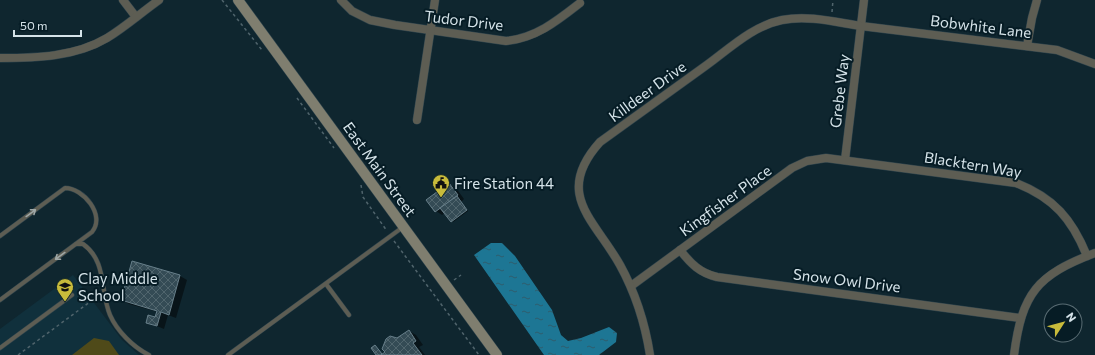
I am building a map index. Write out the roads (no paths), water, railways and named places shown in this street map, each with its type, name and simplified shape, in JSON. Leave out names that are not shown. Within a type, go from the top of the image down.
[{"type":"main road","name":"East Main Street","points":[[238,0],[498,355]]},
{"type":"street","points":[[123,0],[136,17]]},
{"type":"street","points":[[0,58],[30,58],[58,55],[86,47],[106,38],[159,0]]},
{"type":"street","name":"Tudor Drive","points":[[341,0],[352,11],[370,20],[494,40],[516,40],[546,28],[580,3]]},
{"type":"street","points":[[417,120],[434,0]]},
{"type":"street","name":"Grebe Way","points":[[845,160],[864,0]]},
{"type":"street","points":[[1028,46],[1032,18],[1037,0]]},
{"type":"street","name":"Killdeer Drive","points":[[650,355],[644,326],[631,286],[620,264],[584,211],[580,197],[581,172],[591,152],[600,142],[734,44],[766,25],[782,20],[799,19],[829,20],[860,26]]},
{"type":"street","name":"Bobwhite Lane","points":[[860,26],[1057,50],[1095,64]]},
{"type":"street","name":"Kingfisher Place","points":[[631,286],[792,168],[807,161],[826,158],[845,160]]},
{"type":"street","name":"Blacktern Way","points":[[845,160],[981,177],[1022,185],[1040,194],[1061,211],[1078,235],[1087,256]]},
{"type":"street","name":"Snow Owl Drive","points":[[680,250],[691,264],[708,275],[717,278],[1020,318]]},
{"type":"street","points":[[1014,355],[1020,318],[1027,300],[1041,282],[1053,272],[1095,253]]},
{"type":"lane","points":[[0,236],[62,190],[72,188],[81,193],[97,215],[96,228],[89,235],[0,300]]},
{"type":"lane","points":[[228,355],[403,227]]},
{"type":"lane","points":[[86,246],[89,235]]},
{"type":"lane","points":[[75,245],[83,244],[96,259],[102,274],[110,315],[115,323],[134,346],[149,355]]},
{"type":"lane","points":[[326,284],[349,315]]},
{"type":"lane","points":[[0,348],[72,295]]},
{"type":"water","points":[[491,243],[502,243],[515,256],[552,310],[561,335],[568,341],[581,338],[609,327],[617,333],[616,342],[599,355],[544,355],[474,255]]},
{"type":"place","name":"Fire Station 44","points":[[441,198]]},
{"type":"place","name":"Clay Middle School","points":[[65,302]]}]
